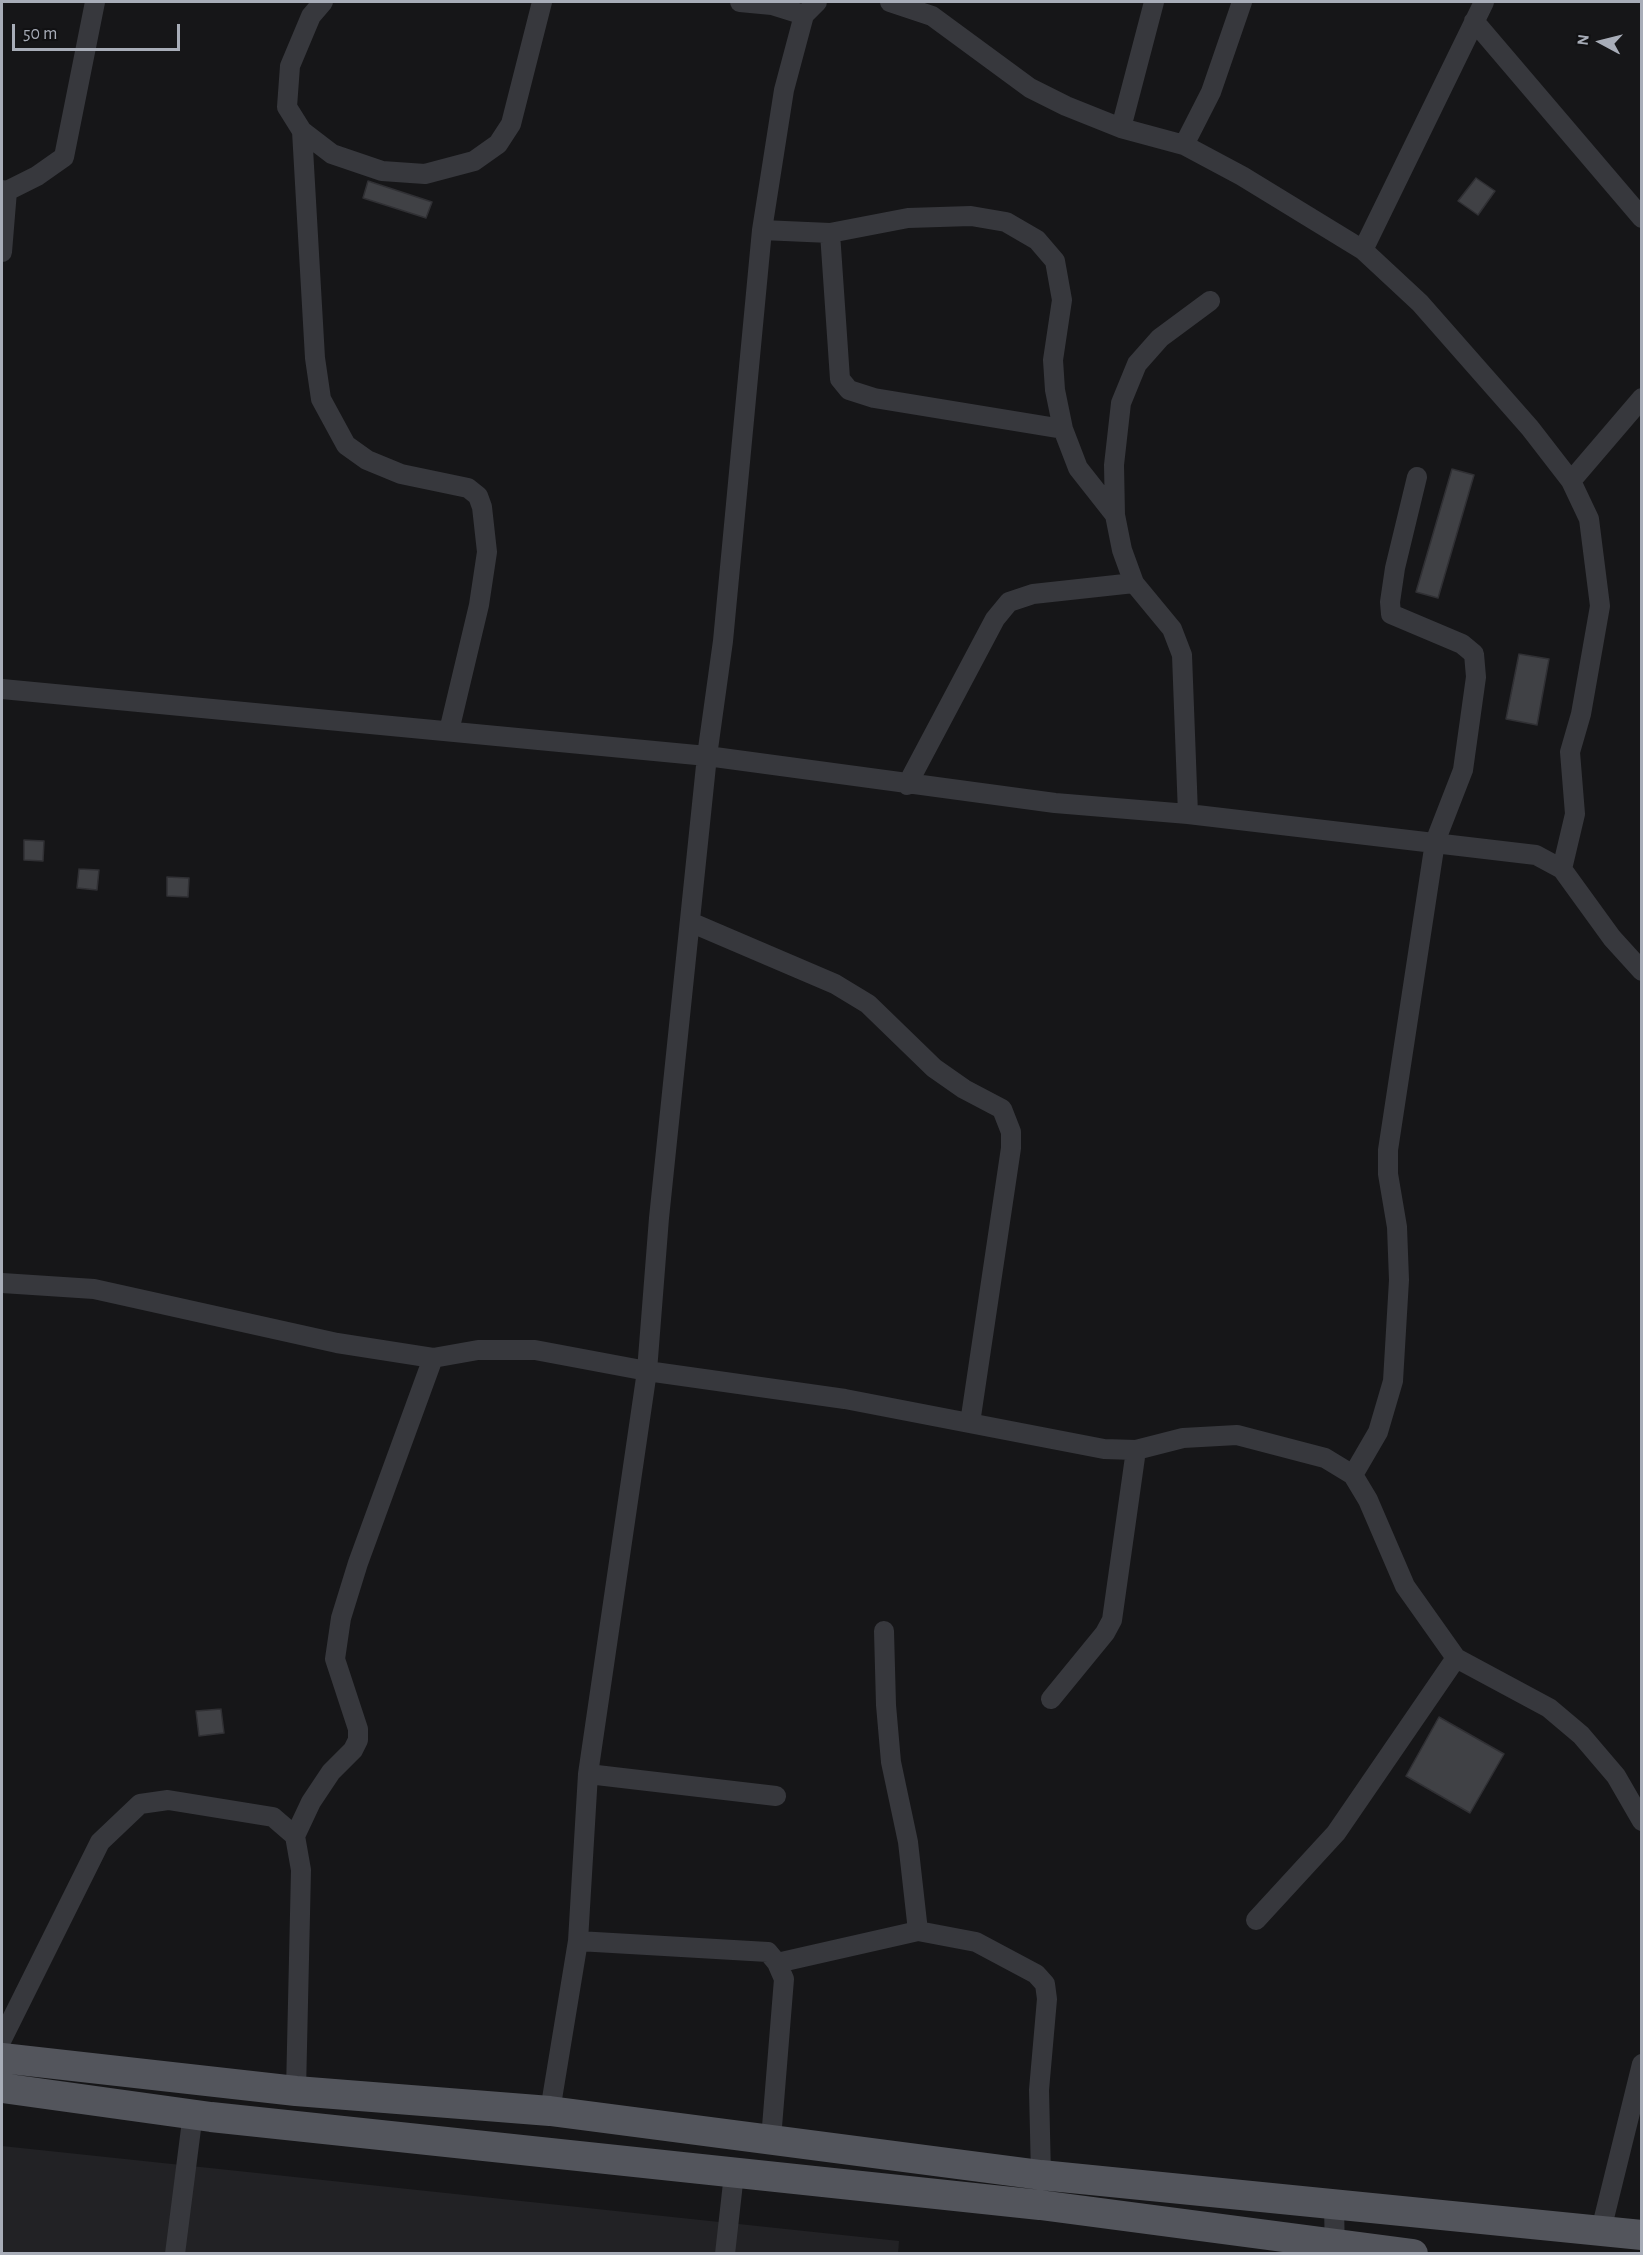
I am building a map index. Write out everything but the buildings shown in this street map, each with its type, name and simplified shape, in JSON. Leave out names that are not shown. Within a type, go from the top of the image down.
[{"type":"main road","points":[[2,2058],[296,2091],[550,2111],[1041,2175],[1641,2235]]},
{"type":"main road","points":[[193,2113],[198,2080]]},
{"type":"main road","points":[[2,2088],[211,2117],[1040,2205],[1189,2225],[1335,2249],[1413,2253]]},
{"type":"main road","points":[[1189,2225],[1243,2253]]},
{"type":"street","points":[[2,252],[4,191],[37,176],[64,157],[95,2]]},
{"type":"street","points":[[323,2],[312,16],[290,66],[287,107],[302,130],[332,154],[382,171],[425,174],[474,161],[498,144],[511,124],[542,2]]},
{"type":"street","points":[[550,2111],[578,1941],[588,1774],[647,1371],[659,1218],[707,756],[723,642],[762,230],[784,90],[810,8],[740,2]]},
{"type":"street","points":[[890,2],[932,16],[1030,88],[1066,106],[1120,128],[1184,145],[1242,176],[1363,250],[1420,303],[1530,428],[1571,481],[1589,519],[1600,606],[1581,714],[1570,752],[1575,814],[1562,869]]},
{"type":"street","points":[[1120,128],[1154,2]]},
{"type":"street","points":[[1184,145],[1211,92],[1242,2]]},
{"type":"street","points":[[1363,250],[1484,2]]},
{"type":"street","points":[[1474,21],[1641,218]]},
{"type":"street","points":[[302,130],[315,358],[321,399],[346,445],[367,460],[401,474],[468,488],[478,496],[482,507],[487,552],[478,605],[449,731]]},
{"type":"street","points":[[762,230],[830,233],[908,218],[971,216],[1006,222],[1037,240],[1054,261],[1062,300],[1053,360],[1055,390],[1063,429],[1078,468],[1115,515]]},
{"type":"street","points":[[830,233],[840,379],[849,390],[874,398],[1063,429]]},
{"type":"street","points":[[1188,814],[1182,655],[1172,629],[1134,583],[1122,550],[1115,515],[1114,465],[1121,403],[1137,364],[1160,338],[1210,301]]},
{"type":"street","points":[[1571,481],[1641,398]]},
{"type":"street","points":[[1353,1476],[1378,1432],[1394,1381],[1399,1280],[1397,1227],[1388,1174],[1388,1150],[1435,842],[1463,770],[1476,677],[1474,654],[1462,644],[1391,614],[1390,602],[1395,568],[1417,477]]},
{"type":"street","points":[[908,785],[994,619],[1009,602],[1034,594],[1134,583]]},
{"type":"street","points":[[2,688],[707,756],[908,785],[1055,803],[1188,814],[1536,855],[1562,869],[1612,939],[1641,971]]},
{"type":"street","points":[[690,922],[835,984],[867,1004],[934,1068],[964,1089],[1002,1108],[1011,1132],[1011,1148],[970,1423]]},
{"type":"street","points":[[2,1283],[94,1289],[337,1343],[433,1358],[478,1350],[535,1350],[647,1371],[845,1399],[1104,1449],[1136,1450],[1183,1438],[1237,1435],[1326,1458],[1353,1476],[1368,1500],[1406,1586],[1456,1658],[1549,1708],[1581,1735],[1616,1776],[1641,1821]]},
{"type":"street","points":[[296,2091],[301,1870],[295,1836],[311,1802],[331,1772],[353,1750],[358,1740],[358,1729],[335,1659],[341,1618],[358,1563],[433,1358]]},
{"type":"street","points":[[1051,1699],[1105,1633],[1112,1620],[1136,1450]]},
{"type":"street","points":[[884,1631],[885,1705],[891,1762],[908,1842],[918,1930]]},
{"type":"street","points":[[1256,1920],[1336,1833],[1456,1658]]},
{"type":"street","points":[[588,1774],[776,1796]]},
{"type":"street","points":[[2,2039],[100,1842],[140,1804],[168,1800],[273,1817],[295,1836]]},
{"type":"street","points":[[777,1963],[918,1930],[976,1942],[1036,1974],[1045,1984],[1040,2090],[1041,2175]]},
{"type":"street","points":[[578,1941],[768,1952],[777,1963],[784,1979],[771,2139]]},
{"type":"street","points":[[1601,2230],[1641,2064]]},
{"type":"street","points":[[175,2253],[193,2113]]},
{"type":"street","points":[[725,2253],[734,2174]]},
{"type":"street","points":[[1334,2206],[1335,2249]]},
{"type":"shaded area","points":[[2,2146],[899,2241],[898,2254],[2,2254]]}]
